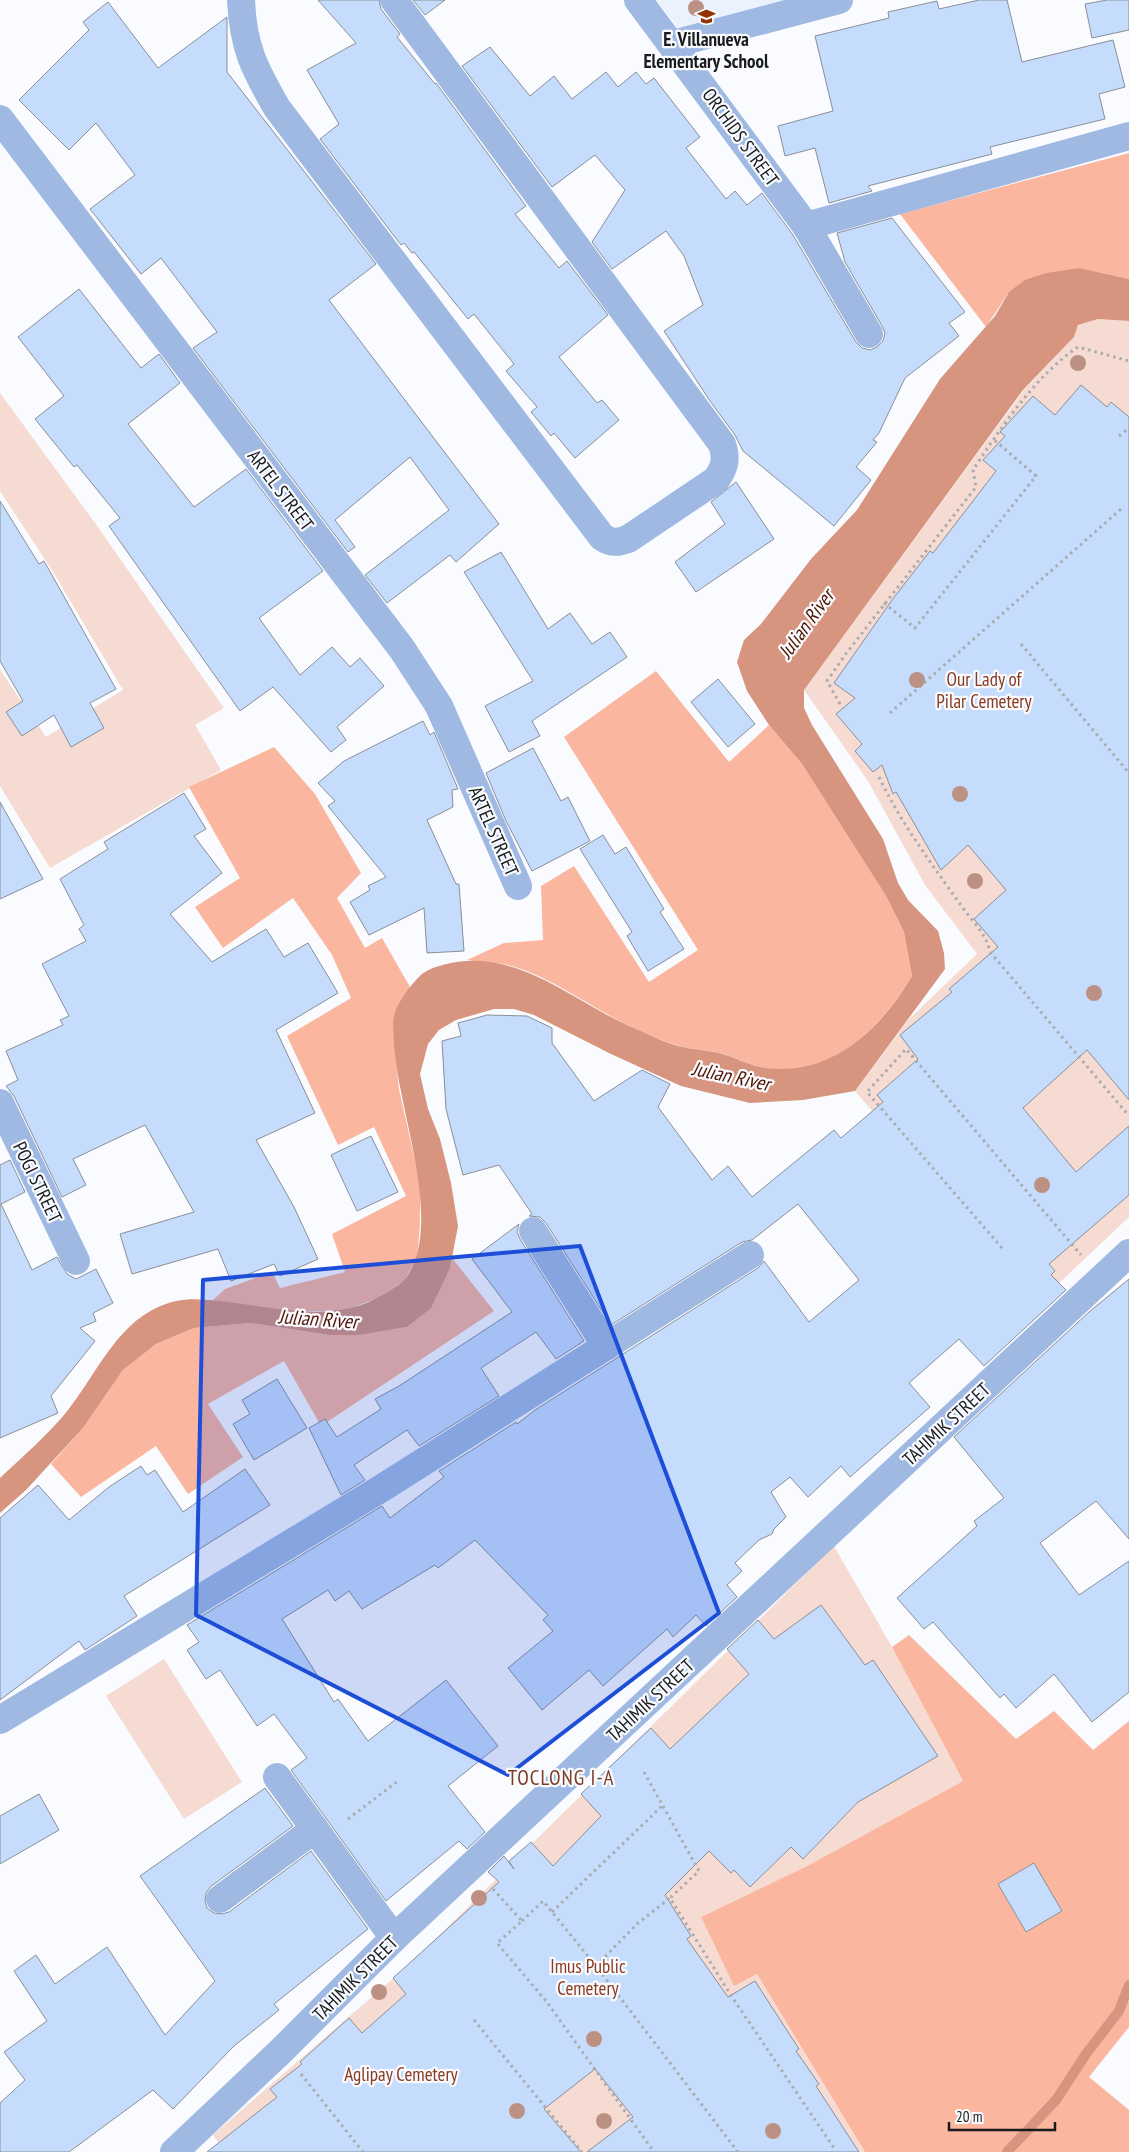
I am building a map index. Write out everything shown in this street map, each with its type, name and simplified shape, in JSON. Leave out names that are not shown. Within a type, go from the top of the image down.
[{"type":"street","points":[[241,0],[243,29],[251,59],[277,108],[602,537],[611,542],[620,542],[628,539],[716,480],[723,470],[726,456],[722,444],[394,0]]},
{"type":"street","name":"ORCHIDS STREET","points":[[638,0],[673,44],[806,226],[869,334]]},
{"type":"street","points":[[673,44],[839,0]]},
{"type":"street","name":"ARTEL STREET","points":[[0,119],[420,676],[438,706],[518,886]]},
{"type":"street","points":[[806,226],[1129,136]]},
{"type":"street","name":"POGI STREET","points":[[0,1103],[76,1261]]},
{"type":"street","points":[[533,1231],[606,1346]]},
{"type":"street","name":"TAHIMIK STREET","points":[[174,2152],[282,2050],[394,1938],[1129,1253]]},
{"type":"street","points":[[0,1720],[382,1488],[750,1255]]},
{"type":"street","points":[[277,1777],[394,1938]]},
{"type":"street","points":[[220,1899],[318,1834]]},
{"type":"path","points":[[840,704],[827,681],[884,603],[976,487],[973,470],[1028,394],[1068,354],[1078,347],[1129,361]]},
{"type":"path","points":[[1119,436],[1129,428]]},
{"type":"path","points":[[884,603],[915,628],[1036,476],[994,439]]},
{"type":"path","points":[[890,713],[1121,509]]},
{"type":"path","points":[[1021,644],[1129,773]]},
{"type":"path","points":[[879,777],[918,844],[965,912],[987,940],[990,952],[1129,1116]]},
{"type":"path","points":[[1002,1248],[867,1092],[906,1049],[1101,1279]]},
{"type":"path","points":[[596,1966],[638,1923],[670,1898],[699,1871],[644,1772]]},
{"type":"path","points":[[318,1834],[398,1781]]},
{"type":"path","points":[[552,1912],[662,1806]]},
{"type":"path","points":[[472,1866],[522,1920]]},
{"type":"path","points":[[670,1898],[732,1997],[834,2148]]},
{"type":"path","points":[[654,2152],[546,2001],[497,1943],[543,1901],[596,1966],[738,2152]]},
{"type":"path","points":[[474,2020],[582,2152]]},
{"type":"path","points":[[282,2050],[363,2152]]},
{"type":"highlighted area","points":[[580,1246],[719,1613],[508,1775],[196,1615],[203,1280]]},
{"type":"shaded area","name":"E. Villanueva Elementary School","points":[[656,0],[803,0],[682,33]]},
{"type":"shaded area","points":[[1129,153],[1129,279],[1080,268],[1009,292],[986,327],[900,214]]},
{"type":"shaded area","points":[[656,671],[729,762],[769,725],[802,764],[886,896],[904,932],[912,976],[885,1014],[869,1031],[851,1046],[832,1057],[811,1065],[788,1069],[764,1068],[724,1054],[682,1047],[615,1019],[555,984],[524,970],[503,964],[467,960],[504,943],[543,940],[541,886],[574,866],[649,982],[698,950],[564,737]]},
{"type":"shaded area","points":[[274,747],[315,794],[361,873],[337,898],[365,948],[382,938],[410,987],[394,1014],[399,1089],[420,1183],[420,1225],[417,1258],[404,1281],[376,1299],[342,1311],[287,1311],[213,1300],[225,1289],[272,1272],[280,1288],[345,1272],[332,1234],[406,1196],[374,1127],[338,1145],[287,1036],[351,998],[332,955],[293,898],[223,948],[195,907],[240,878],[189,787]]},
{"type":"shaded area","points":[[452,1258],[494,1311],[321,1426],[284,1361],[208,1404],[243,1457],[188,1494],[156,1446],[81,1497],[51,1464],[83,1428],[123,1370],[156,1344],[194,1328],[250,1323],[329,1335],[360,1335],[407,1327],[450,1268]]},
{"type":"shaded area","points":[[909,1635],[1016,1739],[1054,1711],[1093,1750],[1129,1721],[1129,2027],[1089,2077],[1129,2110],[1129,2152],[865,2152],[757,1974],[734,1986],[701,1917],[807,1866],[963,1781],[892,1647]]},
{"type":"green space","name":"Our Lady of Pilar Cemetery","points":[[1098,319],[1129,321],[1129,1217],[1038,1303],[855,1091],[909,1019],[977,954],[925,885],[868,781],[804,690],[1024,390],[1074,337],[1078,325]]},
{"type":"green space","points":[[0,393],[95,523],[224,708],[195,725],[221,770],[50,868],[0,786],[0,670],[46,737],[123,690],[52,570],[0,491]]},
{"type":"green space","name":"Imus Public Cemetery","points":[[834,1546],[892,1647],[963,1781],[807,1866],[701,1917],[734,1985],[757,1974],[865,2152],[226,2152],[213,2135],[412,1962]]},
{"type":"green space","points":[[164,1659],[242,1782],[184,1819],[106,1696]]},
{"type":"water","name":"Julian River","points":[[1080,268],[1129,279],[1129,321],[1098,319],[1078,325],[1074,337],[1023,390],[804,690],[804,708],[812,725],[883,839],[898,883],[908,900],[938,931],[944,953],[945,969],[855,1091],[803,1100],[750,1103],[681,1086],[611,1054],[534,1015],[514,1009],[494,1009],[456,1020],[439,1030],[428,1044],[420,1074],[428,1109],[440,1139],[451,1183],[458,1226],[450,1268],[431,1308],[407,1327],[360,1335],[329,1335],[250,1323],[194,1328],[156,1344],[123,1370],[83,1428],[26,1490],[0,1513],[0,1478],[61,1419],[113,1345],[140,1318],[157,1308],[176,1301],[199,1299],[293,1311],[331,1311],[367,1303],[396,1287],[406,1278],[417,1255],[421,1227],[420,1197],[416,1164],[397,1070],[393,1022],[395,1011],[402,998],[416,980],[428,970],[451,963],[476,961],[500,964],[524,971],[546,981],[612,1017],[667,1042],[678,1046],[720,1053],[765,1068],[789,1069],[811,1065],[832,1057],[852,1045],[885,1014],[912,976],[904,932],[886,896],[802,764],[769,725],[747,691],[737,662],[744,640],[761,624],[811,559],[857,510],[940,379],[995,316],[1009,292],[1025,280],[1046,273]]},
{"type":"building","points":[[318,0],[379,0],[381,9],[400,34],[397,37],[436,83],[526,206],[515,214],[559,268],[567,261],[608,315],[559,357],[597,403],[602,400],[619,420],[575,458],[554,433],[551,436],[531,412],[537,407],[506,371],[514,364],[474,314],[468,319],[414,252],[412,253],[404,243],[401,245],[320,139],[339,124],[307,70],[356,43]]},
{"type":"building","points":[[413,0],[445,0],[425,15]]},
{"type":"building","points":[[979,0],[1007,0],[1022,62],[1113,40],[1125,87],[1099,94],[1105,119],[990,147],[992,154],[868,186],[872,191],[829,203],[815,148],[785,156],[778,126],[833,111],[815,36],[889,18],[888,12],[937,1],[939,9]]},
{"type":"building","points":[[1107,0],[1129,0],[1129,30],[1092,38],[1085,4]]},
{"type":"building","points":[[108,2],[158,68],[227,17],[227,72],[376,264],[329,300],[499,524],[456,562],[450,555],[387,603],[365,575],[449,510],[410,457],[335,520],[355,547],[348,552],[193,348],[217,332],[161,258],[141,274],[90,209],[135,175],[96,123],[69,150],[19,100],[89,30],[83,22]]},
{"type":"building","points":[[490,47],[530,96],[554,76],[572,99],[606,72],[618,87],[636,72],[646,84],[654,78],[700,137],[686,148],[726,199],[735,191],[747,205],[762,193],[793,235],[856,342],[862,348],[870,350],[877,347],[883,341],[885,333],[845,262],[837,233],[892,218],[965,312],[949,323],[959,336],[905,378],[879,433],[873,440],[877,442],[856,467],[871,480],[834,526],[743,451],[735,435],[664,331],[703,305],[684,256],[666,231],[612,269],[592,242],[625,190],[595,155],[552,187],[462,66]]},
{"type":"building","points":[[79,289],[141,368],[159,354],[180,383],[128,424],[194,507],[246,469],[323,571],[259,618],[300,675],[332,647],[350,667],[360,658],[384,686],[337,727],[346,740],[331,752],[273,687],[240,711],[109,526],[120,518],[77,465],[74,467],[35,419],[64,396],[18,337]]},
{"type":"building","points":[[1081,385],[1107,407],[1111,402],[1129,417],[1129,1100],[1087,1050],[1023,1108],[1076,1172],[1129,1126],[1129,1195],[1049,1264],[1055,1271],[1051,1275],[1066,1290],[984,1366],[959,1339],[909,1383],[930,1407],[850,1477],[841,1466],[808,1497],[790,1477],[771,1492],[786,1517],[774,1529],[772,1534],[759,1540],[735,1563],[742,1571],[727,1585],[737,1597],[706,1626],[696,1615],[673,1637],[667,1629],[603,1686],[589,1670],[542,1710],[508,1668],[553,1631],[543,1620],[548,1615],[475,1540],[438,1568],[435,1565],[362,1609],[349,1591],[335,1601],[328,1590],[282,1619],[334,1702],[338,1699],[368,1741],[446,1680],[498,1746],[448,1786],[485,1832],[467,1849],[459,1841],[386,1901],[291,1770],[307,1758],[274,1714],[257,1726],[220,1670],[206,1679],[187,1650],[199,1642],[187,1625],[382,1506],[390,1518],[444,1477],[439,1471],[516,1422],[517,1424],[535,1410],[758,1268],[764,1261],[809,1322],[859,1280],[798,1204],[752,1240],[742,1242],[611,1325],[546,1223],[540,1217],[529,1216],[532,1214],[499,1165],[463,1175],[446,1109],[442,1041],[461,1036],[458,1023],[487,1015],[527,1016],[552,1028],[552,1043],[594,1101],[642,1070],[670,1084],[658,1107],[712,1180],[728,1166],[752,1197],[834,1130],[841,1138],[883,1102],[877,1095],[918,1059],[900,1035],[952,992],[949,989],[998,947],[974,919],[1006,890],[968,845],[941,870],[896,792],[893,794],[882,765],[873,772],[855,751],[862,744],[836,714],[855,698],[834,683],[892,600],[930,551],[933,553],[996,471],[983,460],[1005,436],[1000,432],[1033,396],[1055,415]]},
{"type":"building","points":[[736,482],[774,539],[696,592],[675,562],[725,524],[711,502]]},
{"type":"building","points":[[0,501],[39,564],[44,561],[116,689],[90,703],[104,728],[71,747],[54,715],[22,736],[6,712],[23,701],[0,661]]},
{"type":"building","points":[[501,552],[548,629],[570,613],[592,644],[610,632],[627,657],[532,721],[540,736],[509,752],[485,706],[533,681],[464,572]]},
{"type":"building","points":[[718,679],[755,724],[728,747],[691,702]]},
{"type":"building","points":[[423,721],[430,735],[434,732],[458,789],[452,790],[453,807],[427,820],[456,884],[459,884],[464,951],[427,953],[424,908],[369,935],[350,902],[370,890],[368,886],[386,877],[328,806],[335,801],[318,783],[344,761]]},
{"type":"building","points":[[533,748],[561,801],[568,797],[590,841],[532,871],[506,821],[486,773]]},
{"type":"building","points":[[184,793],[206,829],[194,836],[222,873],[170,914],[212,962],[266,929],[284,957],[308,943],[338,993],[276,1030],[315,1113],[256,1140],[294,1207],[318,1259],[280,1276],[274,1264],[231,1281],[218,1249],[132,1274],[120,1234],[194,1212],[145,1125],[73,1159],[86,1185],[62,1197],[14,1096],[6,1086],[18,1080],[6,1051],[63,1025],[60,1020],[69,1016],[42,964],[86,941],[79,929],[84,925],[60,879],[108,849],[104,842]]},
{"type":"building","points":[[0,802],[43,879],[0,899]]},
{"type":"building","points":[[603,835],[615,854],[626,847],[664,909],[660,912],[684,949],[648,971],[627,936],[632,932],[580,849]]},
{"type":"building","points":[[371,1136],[398,1192],[357,1211],[331,1155]]},
{"type":"building","points":[[10,1160],[25,1192],[1,1204],[32,1270],[57,1257],[67,1274],[76,1279],[96,1269],[113,1303],[93,1313],[96,1321],[80,1328],[95,1341],[51,1396],[58,1413],[0,1438],[0,1165]]},
{"type":"building","points":[[519,1224],[517,1232],[520,1239],[584,1341],[556,1359],[536,1332],[481,1368],[499,1396],[419,1446],[407,1430],[354,1465],[365,1480],[341,1495],[309,1428],[325,1419],[337,1437],[381,1409],[375,1399],[399,1386],[512,1312],[472,1259]]},
{"type":"building","points":[[1129,1279],[1129,1539],[1096,1501],[1040,1543],[1079,1595],[1129,1561],[1129,1692],[1092,1722],[1054,1674],[1016,1708],[1004,1694],[1000,1698],[933,1622],[924,1629],[897,1598],[977,1526],[974,1521],[1004,1498],[954,1437],[1089,1312]]},
{"type":"building","points":[[277,1379],[307,1428],[254,1460],[233,1424],[250,1414],[242,1400]]},
{"type":"building","points":[[141,1466],[147,1475],[155,1470],[183,1512],[245,1469],[270,1505],[124,1596],[137,1616],[85,1650],[79,1641],[0,1700],[0,1518],[38,1485],[69,1520],[109,1487]]},
{"type":"building","name":"Imus Public Cemetery","points":[[821,1605],[865,1665],[873,1660],[938,1756],[858,1802],[803,1859],[791,1847],[750,1887],[734,1870],[731,1873],[709,1851],[665,1895],[691,1936],[687,1939],[728,1997],[755,1981],[799,2049],[796,2051],[819,2084],[816,2086],[859,2152],[587,2152],[633,2117],[595,2069],[544,2109],[581,2152],[207,2152],[277,2097],[270,2089],[302,2064],[300,2062],[349,2018],[362,2033],[406,1994],[393,1978],[499,1882],[488,1872],[504,1856],[514,1869],[509,1861],[531,1842],[553,1866],[601,1816],[581,1794],[651,1728],[670,1749],[749,1674],[727,1649],[758,1620],[774,1639]]},
{"type":"building","points":[[265,1788],[293,1826],[210,1887],[206,1893],[205,1901],[207,1908],[214,1913],[222,1914],[229,1912],[311,1851],[368,1929],[274,2004],[279,2010],[234,2046],[173,2109],[153,2090],[69,2152],[0,2152],[0,2103],[25,2080],[4,2052],[47,2021],[14,1971],[36,1955],[55,1984],[107,1947],[165,2035],[215,1981],[140,1876]]},
{"type":"building","points":[[39,1794],[59,1830],[0,1864],[0,1816]]},
{"type":"building","points":[[1034,1863],[1062,1911],[1026,1932],[998,1884]]},
{"type":"waterway","points":[[1007,2152],[1056,2100],[1086,2054],[1119,2011],[1129,1985]]},
{"type":"place","name":"E. Villanueva Elementary School","points":[[706,16]]},
{"type":"district","name":"TOCLONG I-A","points":[[561,1778]]},
{"type":"park label","name":"Aglipay Cemetery","points":[[401,2074]]}]
